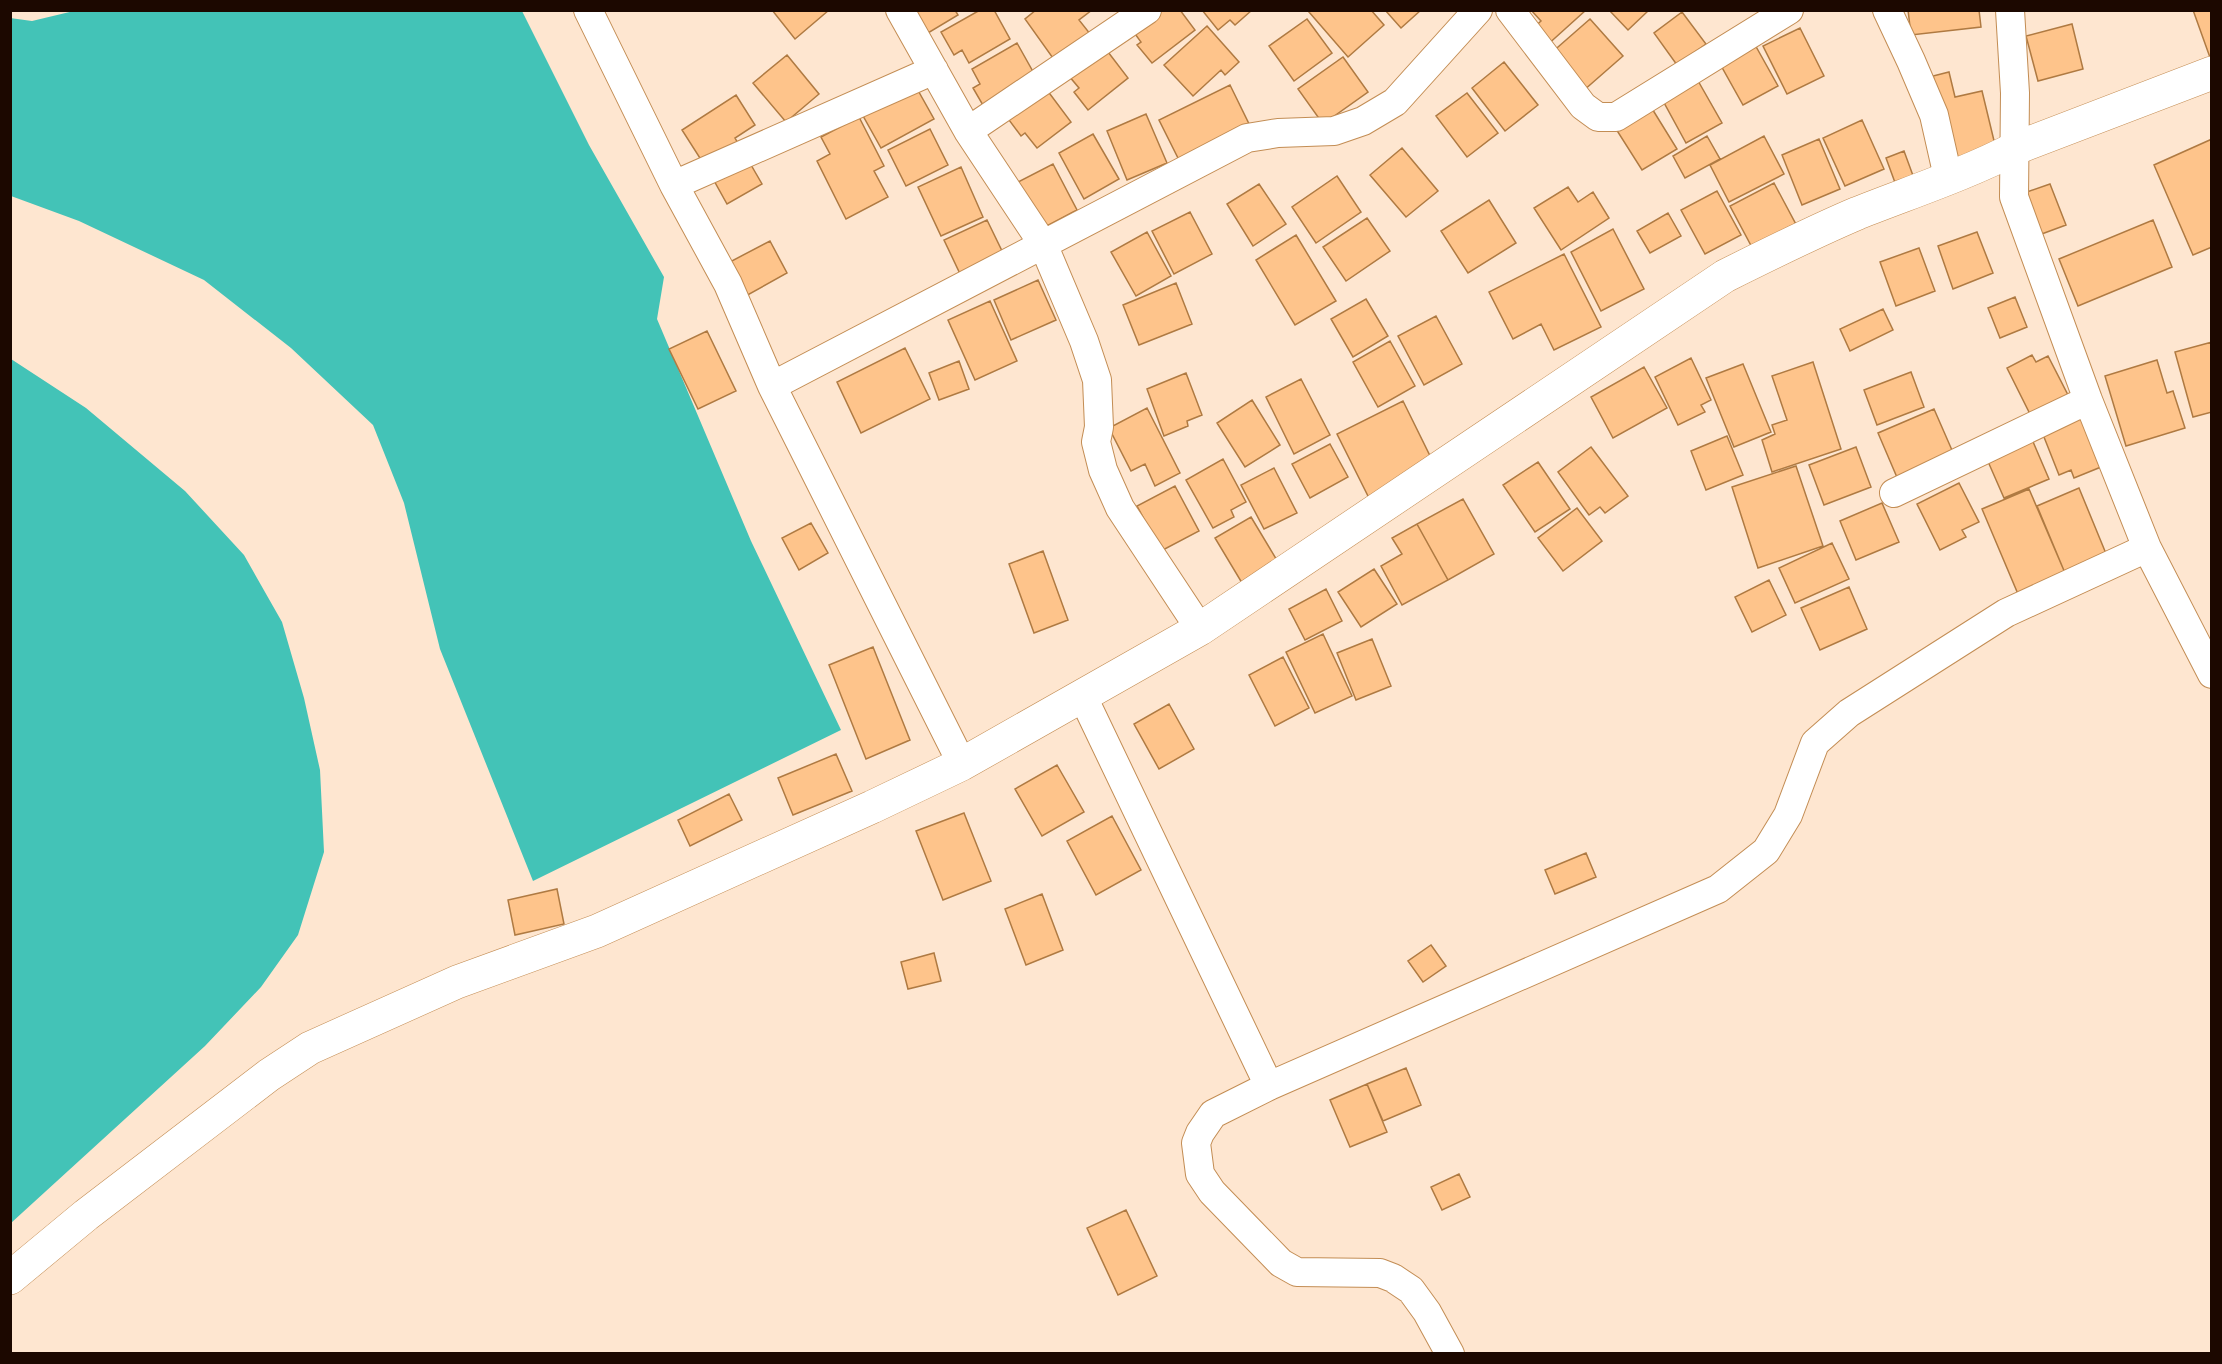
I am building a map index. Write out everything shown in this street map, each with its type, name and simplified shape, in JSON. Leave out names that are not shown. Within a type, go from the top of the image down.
[{"type":"street","points":[[588,10],[674,185],[729,284],[772,386],[962,764]]},
{"type":"street","points":[[900,10],[968,131],[1043,244],[1084,340],[1097,380],[1099,428],[1096,442],[1103,470],[1120,508],[1200,629]]},
{"type":"street","points":[[968,131],[1147,10]]},
{"type":"street","points":[[772,386],[1247,138],[1278,133],[1334,131],[1363,122],[1395,102],[1478,10]]},
{"type":"street","points":[[1510,10],[1583,106],[1598,117],[1616,117],[1789,10]]},
{"type":"street","points":[[1887,10],[1934,116],[1948,177]]},
{"type":"street","points":[[2010,10],[2015,93],[2014,197],[2088,400],[2147,548],[2211,674]]},
{"type":"street","points":[[674,185],[934,70]]},
{"type":"street","points":[[10,1278],[114,1194],[269,1075],[310,1048],[456,982],[597,931],[962,764],[1200,629],[1725,276],[1803,237],[1990,161],[2016,148],[2211,73]]},
{"type":"street","points":[[1894,493],[2088,400]]},
{"type":"street","points":[[1450,1353],[1427,1312],[1411,1290],[1393,1278],[1380,1274],[1297,1272],[1281,1263],[1212,1192],[1200,1174],[1196,1143],[1213,1114],[1269,1086],[1718,889],[1766,851],[1788,814],[1815,743],[1849,713],[2006,613],[2147,548]]},
{"type":"street","points":[[1083,697],[1269,1086]]},
{"type":"water","points":[[78,10],[522,11],[589,145],[664,277],[657,319],[751,541],[841,730],[533,881],[440,649],[404,503],[373,425],[291,348],[204,280],[79,221],[11,196],[10,18],[32,21]]},
{"type":"water","points":[[11,359],[86,408],[185,491],[244,555],[282,622],[304,698],[320,770],[324,852],[298,935],[261,987],[205,1046],[11,1223]]},
{"type":"building","points":[[772,10],[829,10],[795,39]]},
{"type":"building","points":[[907,10],[955,10],[958,15],[923,36]]},
{"type":"building","points":[[980,10],[994,10],[1010,39],[969,63],[962,50],[954,55],[941,32]]},
{"type":"building","points":[[1036,10],[1092,10],[1079,20],[1091,35],[1055,61],[1025,19]]},
{"type":"building","points":[[1151,10],[1180,10],[1195,30],[1152,63],[1137,45],[1141,42],[1130,27]]},
{"type":"building","points":[[1202,10],[1252,10],[1235,25],[1230,20],[1218,30]]},
{"type":"building","points":[[1311,10],[1371,10],[1384,25],[1348,57],[1309,12]]},
{"type":"building","points":[[1385,10],[1421,10],[1401,28]]},
{"type":"building","points":[[1531,10],[1586,10],[1545,47],[1530,31],[1541,21]]},
{"type":"building","points":[[1609,10],[1649,10],[1628,30]]},
{"type":"building","points":[[1908,10],[1979,10],[1981,27],[1911,35]]},
{"type":"building","points":[[2193,10],[2212,10],[2212,63]]},
{"type":"building","points":[[1682,12],[1706,44],[1677,65],[1654,33]]},
{"type":"building","points":[[1307,19],[1332,53],[1294,81],[1269,46]]},
{"type":"building","points":[[1590,19],[1623,56],[1583,91],[1550,54]]},
{"type":"building","points":[[2072,24],[2083,69],[2038,81],[2026,36]]},
{"type":"building","points":[[1207,26],[1239,62],[1225,75],[1221,70],[1193,96],[1164,65]]},
{"type":"building","points":[[1800,28],[1824,76],[1787,94],[1763,46]]},
{"type":"building","points":[[1017,43],[1036,77],[984,107],[973,88],[980,84],[972,69]]},
{"type":"building","points":[[1754,43],[1778,86],[1743,105],[1719,62]]},
{"type":"building","points":[[1105,48],[1128,78],[1088,110],[1074,92],[1079,88],[1069,76]]},
{"type":"building","points":[[787,55],[819,94],[786,122],[753,83]]},
{"type":"building","points":[[1343,57],[1368,92],[1323,124],[1298,89]]},
{"type":"building","points":[[1504,62],[1538,105],[1505,131],[1472,88]]},
{"type":"building","points":[[1949,72],[1955,97],[1982,91],[1996,149],[1954,159],[1933,76]]},
{"type":"building","points":[[1697,79],[1722,123],[1686,143],[1662,99]]},
{"type":"building","points":[[915,85],[934,119],[881,148],[862,114]]},
{"type":"building","points":[[1230,85],[1252,130],[1181,164],[1159,120]]},
{"type":"building","points":[[1047,90],[1071,122],[1037,148],[1025,133],[1021,136],[1009,120]]},
{"type":"building","points":[[1467,93],[1498,133],[1467,157],[1436,116]]},
{"type":"building","points":[[736,95],[755,125],[735,138],[739,145],[705,166],[682,130]]},
{"type":"building","points":[[1651,107],[1677,149],[1642,170],[1616,129]]},
{"type":"building","points":[[1146,114],[1167,163],[1127,180],[1107,131]]},
{"type":"building","points":[[859,117],[884,166],[874,171],[888,197],[846,219],[817,161],[830,154],[821,137]]},
{"type":"building","points":[[1862,120],[1884,169],[1845,186],[1823,138]]},
{"type":"building","points":[[930,129],[948,165],[906,186],[888,150]]},
{"type":"building","points":[[1093,134],[1119,179],[1084,199],[1059,153]]},
{"type":"building","points":[[1707,136],[1720,159],[1685,178],[1673,156]]},
{"type":"building","points":[[1764,136],[1784,174],[1729,202],[1710,165]]},
{"type":"building","points":[[1819,139],[1840,189],[1802,205],[1782,155]]},
{"type":"building","points":[[2212,139],[2212,247],[2193,255],[2154,165]]},
{"type":"building","points":[[1402,148],[1438,191],[1406,217],[1370,175]]},
{"type":"building","points":[[1904,151],[1915,181],[1897,188],[1886,158]]},
{"type":"building","points":[[747,158],[762,184],[727,204],[712,177]]},
{"type":"building","points":[[1053,164],[1077,210],[1043,228],[1018,182]]},
{"type":"building","points":[[961,167],[983,217],[941,236],[918,187]]},
{"type":"building","points":[[1337,176],[1361,212],[1316,243],[1292,207]]},
{"type":"building","points":[[1774,183],[1799,230],[1755,253],[1730,206]]},
{"type":"building","points":[[1259,184],[1286,224],[1253,246],[1227,204]]},
{"type":"building","points":[[2050,184],[2066,225],[2039,235],[2024,193]]},
{"type":"building","points":[[1568,187],[1578,202],[1593,192],[1609,218],[1561,250],[1534,208]]},
{"type":"building","points":[[1717,191],[1741,235],[1705,254],[1681,210]]},
{"type":"building","points":[[1489,200],[1516,243],[1468,273],[1441,231]]},
{"type":"building","points":[[1190,212],[1212,254],[1174,274],[1152,231]]},
{"type":"building","points":[[1668,213],[1681,236],[1650,253],[1637,231]]},
{"type":"building","points":[[1367,218],[1390,251],[1346,281],[1323,247]]},
{"type":"building","points":[[987,220],[1005,257],[962,278],[944,240]]},
{"type":"building","points":[[2153,220],[2172,267],[2078,306],[2059,259]]},
{"type":"building","points":[[1613,229],[1644,289],[1601,311],[1571,252]]},
{"type":"building","points":[[1147,232],[1171,276],[1136,296],[1111,252]]},
{"type":"building","points":[[1977,232],[1993,273],[1953,289],[1938,246]]},
{"type":"building","points":[[1296,235],[1336,301],[1295,325],[1256,260]]},
{"type":"building","points":[[770,241],[787,273],[744,297],[726,264]]},
{"type":"building","points":[[1919,248],[1935,291],[1896,306],[1880,262]]},
{"type":"building","points":[[1564,254],[1601,327],[1554,350],[1541,324],[1513,339],[1489,292]]},
{"type":"building","points":[[1038,280],[1056,320],[1011,340],[994,300]]},
{"type":"building","points":[[1176,283],[1192,324],[1139,345],[1123,305]]},
{"type":"building","points":[[2015,297],[2027,327],[2000,338],[1988,308]]},
{"type":"building","points":[[1366,299],[1388,336],[1353,357],[1331,319]]},
{"type":"building","points":[[990,301],[1017,361],[975,380],[948,320]]},
{"type":"building","points":[[1883,309],[1893,330],[1850,351],[1840,329]]},
{"type":"building","points":[[1436,316],[1462,364],[1424,385],[1398,336]]},
{"type":"building","points":[[707,331],[736,391],[698,409],[669,349]]},
{"type":"building","points":[[1390,341],[1415,386],[1378,407],[1353,362]]},
{"type":"building","points":[[2212,342],[2212,412],[2193,417],[2175,352]]},
{"type":"building","points":[[905,348],[930,399],[861,433],[837,382]]},
{"type":"building","points":[[2032,355],[2036,362],[2048,356],[2068,395],[2030,414],[2007,368]]},
{"type":"building","points":[[1691,358],[1711,400],[1701,405],[1705,412],[1678,425],[1655,377]]},
{"type":"building","points":[[2157,360],[2167,393],[2173,391],[2185,428],[2126,446],[2105,376]]},
{"type":"building","points":[[959,361],[969,389],[939,400],[929,373]]},
{"type":"building","points":[[1813,362],[1841,449],[1772,472],[1762,440],[1775,434],[1772,425],[1787,420],[1772,376]]},
{"type":"building","points":[[1743,364],[1771,432],[1734,447],[1706,378]]},
{"type":"building","points":[[1644,367],[1667,408],[1613,438],[1591,397]]},
{"type":"building","points":[[1911,372],[1924,407],[1877,425],[1864,390]]},
{"type":"building","points":[[1186,373],[1202,415],[1187,421],[1188,426],[1164,436],[1147,389]]},
{"type":"building","points":[[1301,379],[1330,435],[1294,454],[1266,397]]},
{"type":"building","points":[[1252,400],[1280,445],[1245,467],[1217,423]]},
{"type":"building","points":[[1403,401],[1435,466],[1369,498],[1337,434]]},
{"type":"building","points":[[1147,408],[1180,473],[1155,486],[1145,464],[1131,471],[1109,428]]},
{"type":"building","points":[[1934,409],[1955,457],[1899,482],[1878,433]]},
{"type":"building","points":[[2081,417],[2101,467],[2074,478],[2071,470],[2059,475],[2042,432]]},
{"type":"building","points":[[1727,436],[1743,475],[1706,490],[1691,451]]},
{"type":"building","points":[[2031,437],[2049,479],[2004,498],[1986,457]]},
{"type":"building","points":[[1330,444],[1348,477],[1310,498],[1292,464]]},
{"type":"building","points":[[1591,447],[1628,496],[1605,513],[1600,507],[1589,515],[1558,472]]},
{"type":"building","points":[[1856,447],[1871,487],[1824,505],[1809,465]]},
{"type":"building","points":[[1223,459],[1246,502],[1231,510],[1234,517],[1213,528],[1186,480]]},
{"type":"building","points":[[1538,462],[1570,509],[1535,532],[1503,485]]},
{"type":"building","points":[[1796,466],[1823,546],[1758,568],[1732,487]]},
{"type":"building","points":[[1274,468],[1297,513],[1264,529],[1241,485]]},
{"type":"building","points":[[1959,483],[1979,522],[1962,530],[1966,537],[1940,550],[1917,504]]},
{"type":"building","points":[[1175,486],[1199,531],[1161,551],[1137,506]]},
{"type":"building","points":[[2079,488],[2107,556],[2065,573],[2037,506]]},
{"type":"building","points":[[2029,489],[2065,573],[2018,594],[1982,509]]},
{"type":"building","points":[[1463,499],[1494,554],[1448,580],[1417,524]]},
{"type":"building","points":[[1882,503],[1899,542],[1856,560],[1840,521]]},
{"type":"building","points":[[1577,508],[1602,541],[1563,571],[1538,538]]},
{"type":"building","points":[[1251,517],[1278,562],[1242,583],[1215,538]]},
{"type":"building","points":[[811,523],[828,553],[799,570],[782,538]]},
{"type":"building","points":[[1417,524],[1448,580],[1402,605],[1381,566],[1402,554],[1392,538]]},
{"type":"building","points":[[1832,543],[1849,579],[1795,603],[1779,568]]},
{"type":"building","points":[[1043,551],[1068,620],[1034,633],[1009,564]]},
{"type":"building","points":[[1374,569],[1397,604],[1361,627],[1338,592]]},
{"type":"building","points":[[1769,580],[1786,615],[1752,632],[1735,597]]},
{"type":"building","points":[[1849,587],[1867,629],[1820,650],[1801,608]]},
{"type":"building","points":[[1326,589],[1342,621],[1305,640],[1289,609]]},
{"type":"building","points":[[1323,634],[1352,696],[1315,713],[1286,652]]},
{"type":"building","points":[[1372,639],[1391,686],[1356,700],[1337,653]]},
{"type":"building","points":[[873,647],[910,740],[866,759],[829,665]]},
{"type":"building","points":[[1283,657],[1309,708],[1275,726],[1249,675]]},
{"type":"building","points":[[1169,704],[1194,749],[1159,769],[1134,724]]},
{"type":"building","points":[[836,754],[852,791],[793,815],[778,778]]},
{"type":"building","points":[[1057,765],[1084,812],[1042,836],[1015,789]]},
{"type":"building","points":[[729,794],[742,820],[690,846],[678,820]]},
{"type":"building","points":[[964,813],[991,881],[943,900],[916,831]]},
{"type":"building","points":[[1112,816],[1141,870],[1096,895],[1067,841]]},
{"type":"building","points":[[1586,853],[1596,877],[1555,894],[1545,870]]},
{"type":"building","points":[[557,889],[564,924],[515,935],[508,900]]},
{"type":"building","points":[[1042,894],[1063,950],[1026,965],[1005,909]]},
{"type":"building","points":[[1431,945],[1446,966],[1423,982],[1408,961]]},
{"type":"building","points":[[934,953],[941,981],[908,989],[901,962]]},
{"type":"building","points":[[1406,1068],[1421,1105],[1383,1121],[1367,1084]]},
{"type":"building","points":[[1367,1084],[1387,1132],[1350,1147],[1330,1100]]},
{"type":"building","points":[[1459,1174],[1470,1197],[1442,1210],[1431,1187]]},
{"type":"building","points":[[1126,1210],[1157,1276],[1118,1295],[1087,1228]]}]
